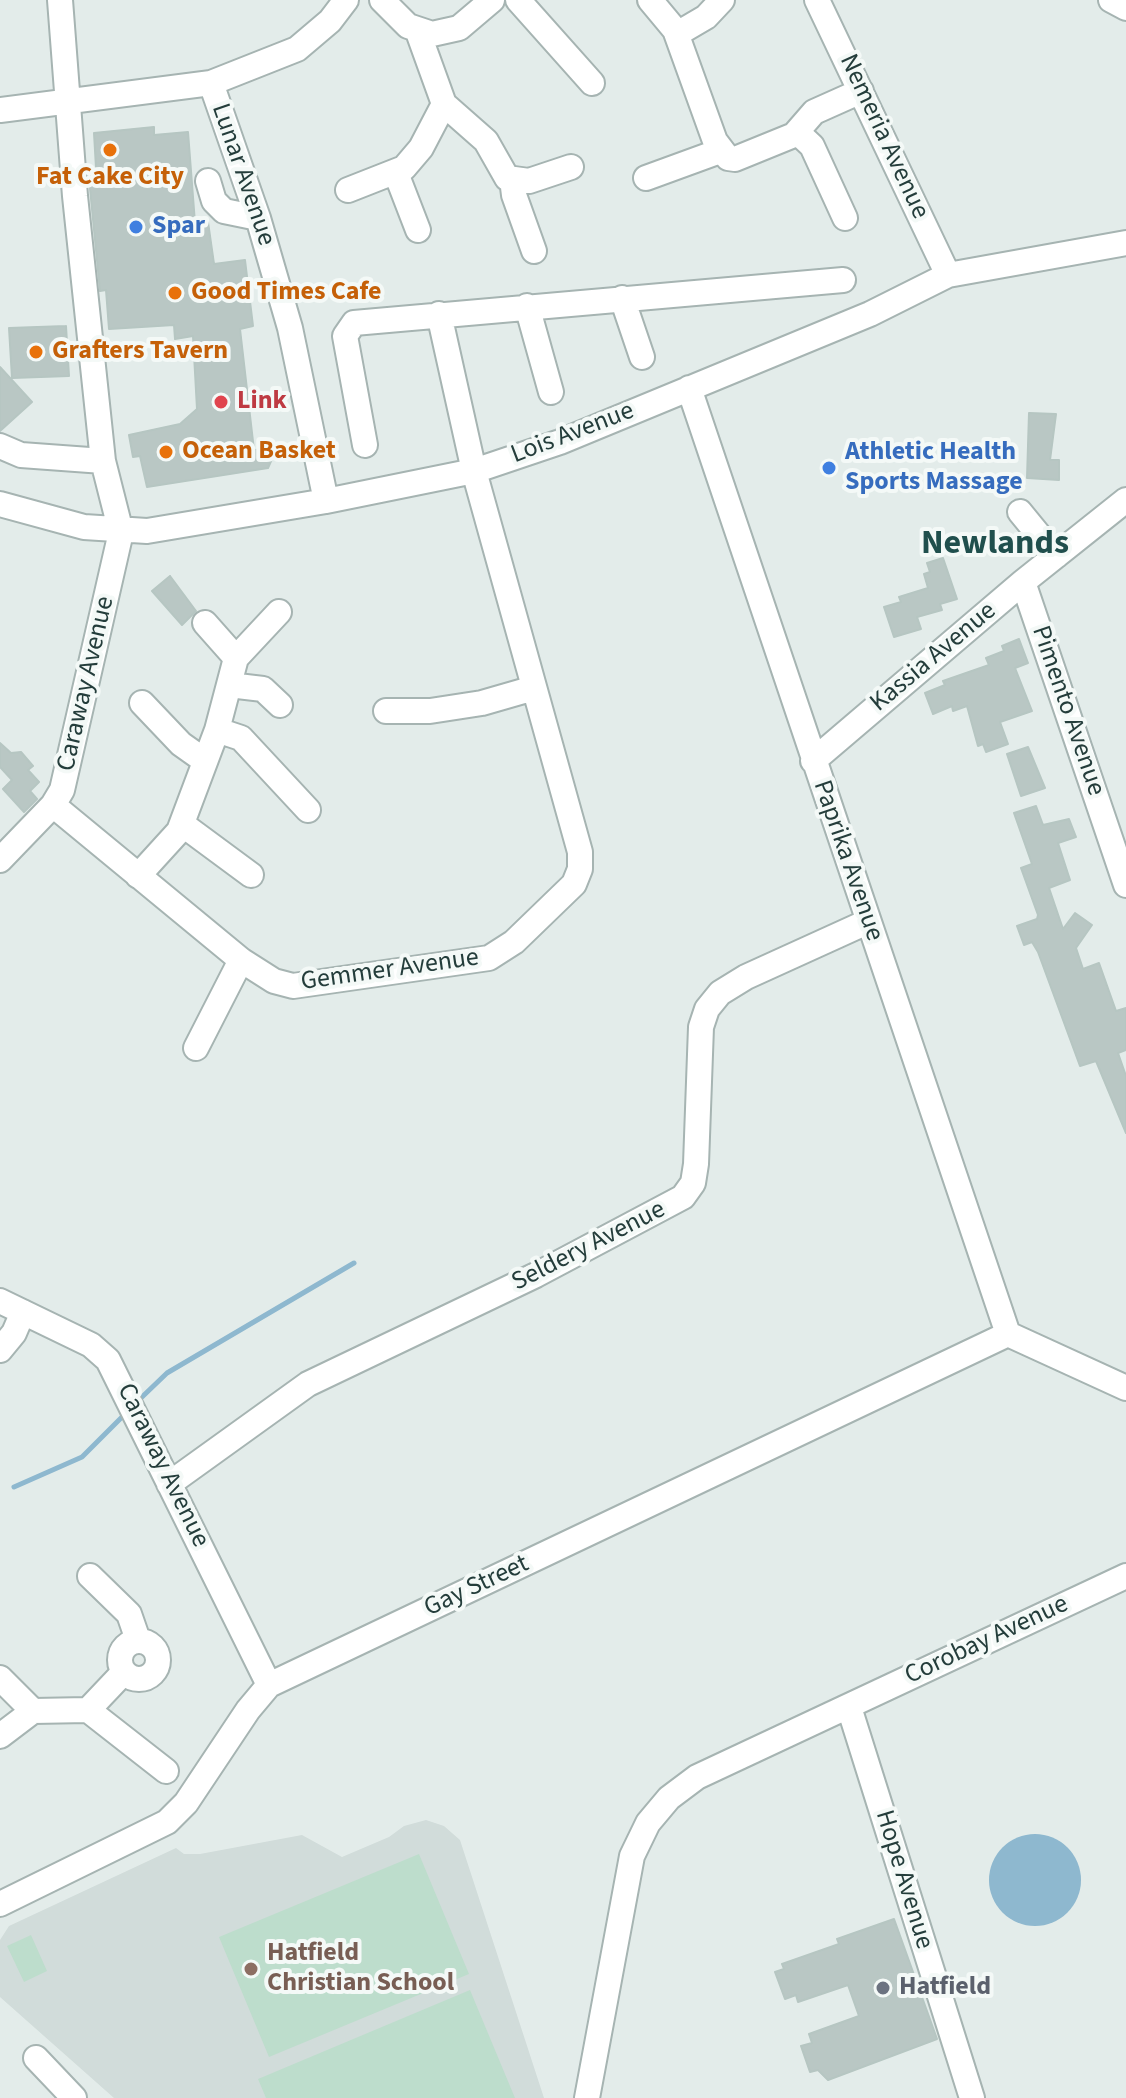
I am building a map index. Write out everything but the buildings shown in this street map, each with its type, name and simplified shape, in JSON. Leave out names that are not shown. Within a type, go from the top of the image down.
[{"type":"street","points":[[60,0],[66,100],[103,461],[121,532]]},
{"type":"street","points":[[0,110],[211,83],[297,49],[330,21],[346,0]]},
{"type":"street","points":[[382,0],[418,32],[444,104],[486,141],[504,174],[512,179],[529,181],[571,167]]},
{"type":"street","points":[[418,32],[454,31],[492,0]]},
{"type":"street","points":[[518,0],[592,83]]},
{"type":"street","points":[[650,0],[677,34],[684,64],[720,151],[735,159],[797,132],[814,112],[861,91]]},
{"type":"street","points":[[677,34],[706,17],[722,0]]},
{"type":"street","name":"Nemeria Avenue","points":[[817,0],[948,275]]},
{"type":"street","points":[[1111,0],[1126,8]]},
{"type":"street","name":"Lunar Avenue","points":[[211,83],[258,218],[290,328],[326,501]]},
{"type":"street","points":[[348,190],[396,173],[421,148],[444,104]]},
{"type":"street","points":[[797,132],[812,146],[845,218]]},
{"type":"street","points":[[646,178],[720,151]]},
{"type":"street","points":[[396,173],[418,230]]},
{"type":"street","points":[[512,179],[534,251]]},
{"type":"street","points":[[208,181],[214,201],[224,211],[258,218]]},
{"type":"street","name":"Lois Avenue","points":[[0,504],[84,527],[121,532],[169,529],[474,471],[560,442],[870,314],[948,275],[1126,243]]},
{"type":"street","points":[[365,445],[346,329],[354,323],[843,280]]},
{"type":"street","points":[[622,298],[642,357]]},
{"type":"street","points":[[527,306],[551,392]]},
{"type":"street","name":"Gemmer Avenue","points":[[53,805],[241,960],[274,981],[293,986],[489,958],[514,942],[574,884],[580,869],[580,852],[474,471],[439,314]]},
{"type":"street","name":"Paprika Avenue","points":[[689,388],[1008,1334]]},
{"type":"street","points":[[0,446],[21,455],[103,461]]},
{"type":"street","name":"Kassia Avenue","points":[[813,761],[1023,582],[1126,500]]},
{"type":"street","points":[[1020,512],[1056,556]]},
{"type":"street","name":"Caraway Avenue","points":[[0,860],[53,805],[65,781],[121,532]]},
{"type":"street","name":"Pimento Avenue","points":[[1023,582],[1126,885]]},
{"type":"street","points":[[138,876],[182,824],[217,730],[236,658],[279,612]]},
{"type":"street","points":[[205,623],[236,658]]},
{"type":"street","points":[[229,685],[263,689],[280,705]]},
{"type":"street","points":[[386,711],[430,711],[482,703],[534,688]]},
{"type":"street","points":[[142,703],[181,744],[205,761]]},
{"type":"street","points":[[217,730],[241,738],[308,810]]},
{"type":"street","points":[[182,824],[251,875]]},
{"type":"street","name":"Seldery Avenue","points":[[169,1484],[267,1410],[308,1384],[536,1275],[683,1197],[693,1183],[696,1164],[701,1027],[707,1009],[720,993],[746,977],[867,922]]},
{"type":"street","points":[[196,1048],[241,960]]},
{"type":"street","name":"Caraway Avenue","points":[[0,1301],[102,1352],[115,1370],[269,1685]]},
{"type":"street","points":[[0,1350],[14,1333],[23,1312]]},
{"type":"street","points":[[1008,1334],[1126,1388]]},
{"type":"street","name":"Gay Street","points":[[0,1904],[167,1822],[199,1786],[248,1710],[269,1685],[1008,1334]]},
{"type":"street","points":[[88,1710],[124,1672],[144,1679],[158,1666],[155,1648],[138,1640],[129,1614],[90,1576]]},
{"type":"street","name":"Corobay Avenue","points":[[587,2098],[632,1856],[648,1823],[669,1798],[697,1777],[1126,1576]]},
{"type":"street","points":[[0,1678],[33,1711]]},
{"type":"street","name":"Hope Avenue","points":[[849,1707],[972,2098]]},
{"type":"street","points":[[0,1736],[33,1711],[88,1710],[166,1771]]},
{"type":"street","points":[[36,2058],[74,2098]]},
{"type":"shaded area","name":"Hatfield Christian School","points":[[426,1820],[444,1826],[460,1840],[544,2098],[114,2098],[0,1997],[0,1940],[9,1926],[176,1848],[184,1854],[200,1854],[302,1835],[342,1857],[389,1837],[404,1826]]},
{"type":"green space","points":[[419,1854],[469,1974],[269,2057],[219,1937]]},
{"type":"green space","points":[[31,1935],[47,1971],[24,1982],[7,1946]]},
{"type":"green space","points":[[470,1990],[515,2098],[266,2098],[258,2079]]},
{"type":"water","points":[[1035,1834],[1053,1838],[1068,1847],[1077,1862],[1081,1880],[1077,1898],[1068,1913],[1053,1922],[1035,1926],[1017,1922],[1002,1913],[993,1898],[989,1880],[993,1862],[1002,1847],[1017,1838]]},
{"type":"waterway","points":[[142,1397],[167,1373],[354,1263]]},
{"type":"waterway","points":[[14,1487],[82,1457],[122,1417]]},
{"type":"place","name":"Fat Cake City","points":[[110,150]]},
{"type":"place","name":"Spar","points":[[136,227]]},
{"type":"place","name":"Good Times Cafe","points":[[175,293]]},
{"type":"place","name":"Grafters Tavern","points":[[36,352]]},
{"type":"place","name":"Link","points":[[221,402]]},
{"type":"place","name":"Ocean Basket","points":[[166,452]]},
{"type":"place","name":"Athletic Health Sports Massage","points":[[829,468]]},
{"type":"place","name":"Hatfield Christian School","points":[[251,1969]]},
{"type":"place","name":"Hatfield","points":[[883,1988]]},
{"type":"district","name":"Newlands","points":[[995,546]]}]
